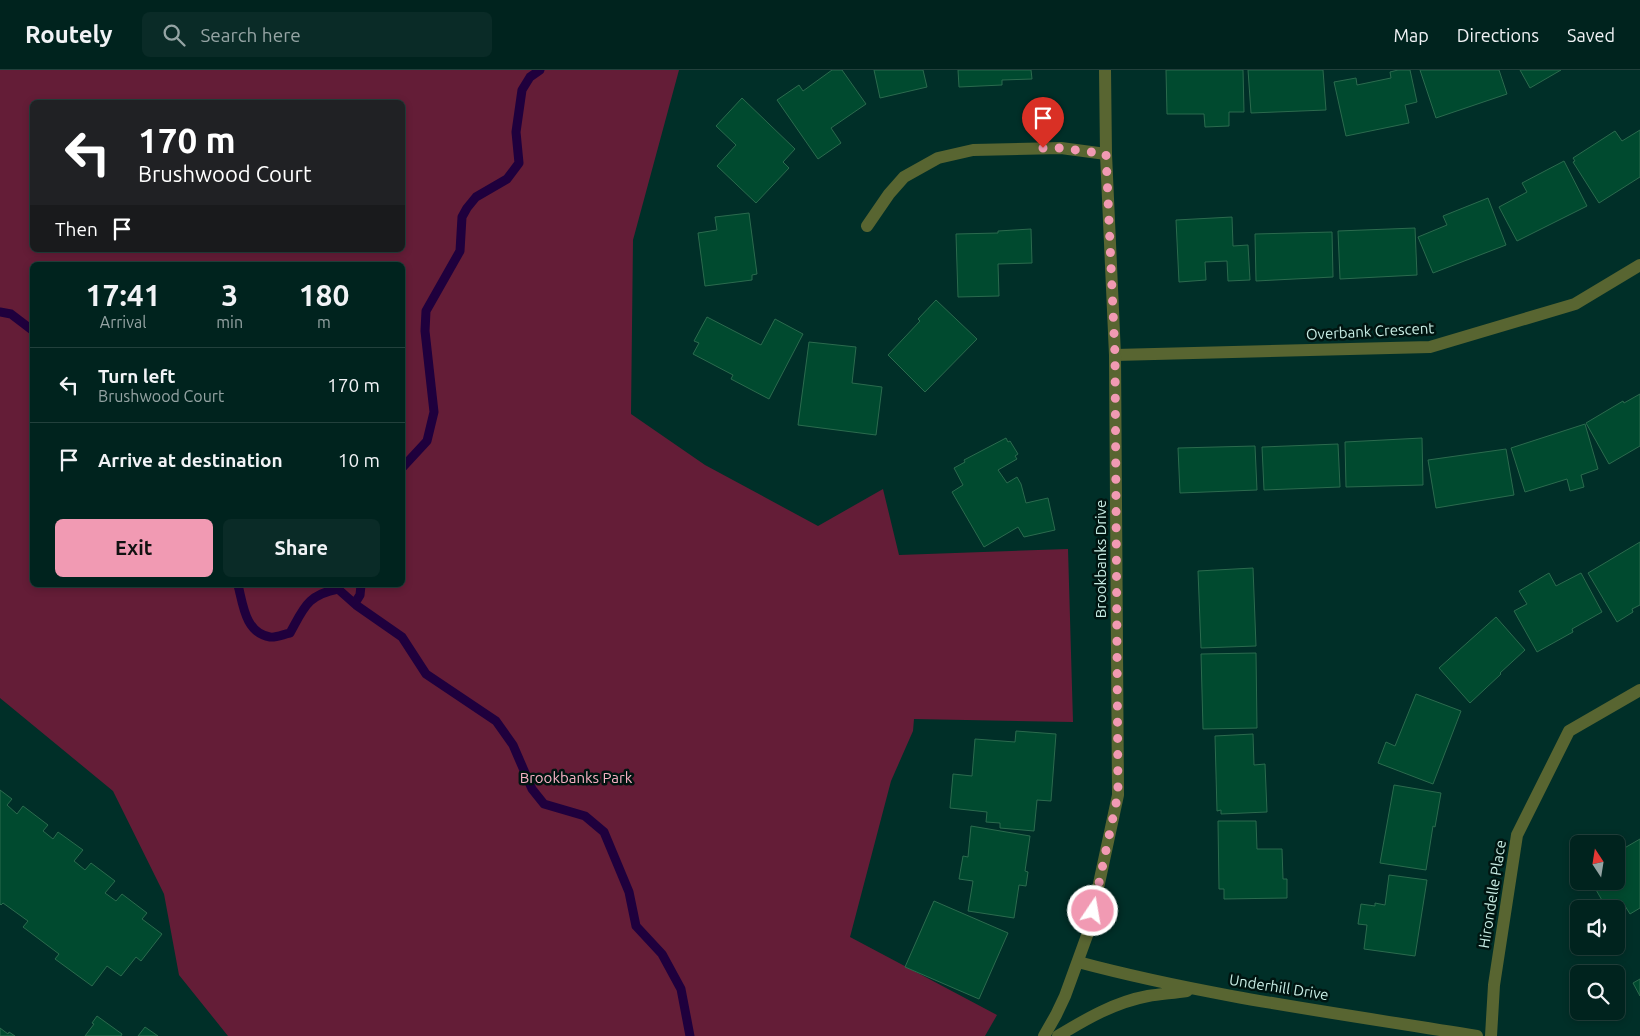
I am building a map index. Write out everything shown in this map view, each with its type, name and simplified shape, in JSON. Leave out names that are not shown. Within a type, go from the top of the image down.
[{"type":"street","name":"Brookbanks Drive","points":[[1044,1036],[1056,1016],[1089,930],[1118,794],[1115,355],[1106,154],[1105,70]]},
{"type":"street","points":[[867,226],[889,194],[904,178],[938,158],[973,150],[1061,148],[1106,154]]},
{"type":"street","name":"Overbank Crescent","points":[[1115,355],[1430,348],[1575,304],[1640,265]]},
{"type":"street","name":"Hirondelle Place","points":[[1491,1036],[1494,985],[1517,835],[1569,731],[1640,690]]},
{"type":"street","name":"Underhill Drive","points":[[1078,962],[1197,990],[1477,1036]]},
{"type":"street","points":[[1058,1036],[1100,1012],[1146,996],[1197,990]]},
{"type":"green space","name":"Brookbanks Park","points":[[0,70],[679,70],[633,240],[631,414],[705,465],[818,526],[883,489],[899,555],[1068,549],[1073,722],[914,719],[913,731],[891,781],[850,937],[997,1015],[985,1036],[228,1036],[179,975],[164,894],[113,791],[0,698]]},
{"type":"building","points":[[832,70],[842,70],[866,104],[831,128],[841,143],[818,159],[777,100],[799,85],[803,91]]},
{"type":"building","points":[[874,70],[923,70],[927,87],[880,98]]},
{"type":"building","points":[[958,70],[1031,70],[1032,79],[1002,80],[1002,85],[959,87]]},
{"type":"building","points":[[1166,70],[1243,70],[1244,112],[1229,112],[1229,126],[1205,127],[1204,114],[1167,114]]},
{"type":"building","points":[[1248,70],[1323,70],[1326,110],[1251,113]]},
{"type":"building","points":[[1410,70],[1417,102],[1405,105],[1409,123],[1346,136],[1334,82],[1356,78],[1357,85],[1391,78],[1390,72]]},
{"type":"building","points":[[1420,70],[1499,70],[1507,94],[1436,118]]},
{"type":"building","points":[[1520,70],[1561,70],[1530,88]]},
{"type":"building","points":[[742,98],[795,149],[783,162],[789,168],[756,203],[717,166],[736,145],[716,126]]},
{"type":"building","points":[[1640,130],[1640,177],[1599,203],[1573,162],[1575,161],[1573,158],[1615,131],[1622,141]]},
{"type":"building","points":[[1564,161],[1587,206],[1517,241],[1499,207],[1527,192],[1522,183]]},
{"type":"building","points":[[1488,198],[1506,245],[1433,273],[1418,237],[1447,225],[1443,216]]},
{"type":"building","points":[[749,213],[757,274],[752,275],[752,280],[705,286],[698,233],[717,230],[715,217]]},
{"type":"building","points":[[1232,217],[1233,246],[1248,245],[1250,280],[1228,281],[1227,261],[1205,262],[1206,280],[1179,282],[1176,220]]},
{"type":"building","points":[[1415,228],[1417,275],[1340,279],[1338,231]]},
{"type":"building","points":[[1031,229],[1032,263],[998,264],[999,296],[958,297],[956,234],[998,233],[998,231]]},
{"type":"building","points":[[1332,232],[1333,277],[1256,281],[1255,234]]},
{"type":"building","points":[[936,300],[977,339],[925,392],[888,355],[920,321],[918,319]]},
{"type":"building","points":[[707,317],[761,345],[775,319],[803,334],[769,399],[731,379],[733,375],[693,354],[699,343],[694,341]]},
{"type":"building","points":[[809,342],[856,347],[852,383],[882,387],[876,435],[798,425]]},
{"type":"building","points":[[1640,394],[1640,446],[1609,464],[1586,423],[1623,401],[1624,403]]},
{"type":"building","points":[[1585,424],[1598,469],[1581,475],[1584,487],[1570,491],[1567,479],[1525,492],[1511,448]]},
{"type":"building","points":[[1006,438],[1018,454],[1015,456],[1017,459],[998,470],[1007,483],[1017,477],[1026,503],[1048,498],[1055,530],[1024,537],[1018,527],[984,547],[952,492],[963,485],[954,468],[965,462],[964,460]]},
{"type":"building","points":[[1422,438],[1423,485],[1346,487],[1345,442]]},
{"type":"building","points":[[1338,444],[1340,487],[1264,490],[1262,447]]},
{"type":"building","points":[[1255,446],[1257,490],[1180,493],[1178,448]]},
{"type":"building","points":[[1506,449],[1514,495],[1436,508],[1428,460]]},
{"type":"building","points":[[1640,542],[1640,605],[1632,609],[1633,612],[1617,622],[1588,573]]},
{"type":"building","points":[[1253,568],[1256,646],[1201,648],[1198,571]]},
{"type":"building","points":[[1549,573],[1556,586],[1581,573],[1602,612],[1572,629],[1573,632],[1537,652],[1514,611],[1527,604],[1519,591]]},
{"type":"building","points":[[1496,617],[1525,650],[1470,703],[1439,668]]},
{"type":"building","points":[[1256,653],[1257,728],[1203,729],[1201,654]]},
{"type":"building","points":[[1416,694],[1461,711],[1433,784],[1378,763],[1386,742],[1395,746]]},
{"type":"building","points":[[1016,731],[1056,734],[1051,801],[1037,800],[1034,831],[1000,828],[1000,823],[986,822],[987,812],[950,808],[953,774],[972,776],[975,739],[1015,742]]},
{"type":"building","points":[[1253,734],[1254,765],[1265,764],[1267,812],[1221,814],[1221,810],[1217,811],[1215,736]]},
{"type":"building","points":[[1394,785],[1441,793],[1435,827],[1433,826],[1426,870],[1380,863]]},
{"type":"building","points":[[0,790],[12,799],[7,805],[17,814],[23,806],[48,825],[43,831],[53,839],[58,832],[83,850],[74,861],[85,870],[91,863],[115,881],[105,893],[116,901],[122,894],[147,913],[142,919],[162,934],[141,961],[136,957],[121,976],[107,966],[92,986],[55,959],[59,954],[23,927],[28,921],[3,903],[0,904]]},
{"type":"building","points":[[1218,821],[1256,821],[1257,849],[1282,849],[1283,879],[1287,879],[1287,898],[1224,899],[1224,889],[1219,889]]},
{"type":"building","points":[[971,826],[1030,836],[1025,871],[1028,872],[1026,886],[1019,885],[1014,918],[968,911],[973,881],[959,879],[963,856],[968,857]]},
{"type":"building","points":[[1640,839],[1640,908],[1630,914],[1625,906],[1625,900],[1602,900],[1596,890],[1625,890],[1625,848]]},
{"type":"building","points":[[1389,875],[1427,880],[1415,956],[1364,949],[1367,925],[1358,924],[1361,904],[1375,906],[1375,903],[1385,905]]},
{"type":"building","points":[[934,901],[1008,933],[979,999],[905,967]]},
{"type":"building","points":[[1640,979],[1640,996],[1633,983]]},
{"type":"building","points":[[97,1016],[122,1034],[121,1036],[85,1036],[94,1024],[92,1023]]},
{"type":"building","points":[[145,1027],[158,1036],[138,1036]]},
{"type":"building","points":[[0,1028],[8,1034],[9,1032],[15,1036],[0,1036]]},
{"type":"waterway","points":[[405,465],[427,441],[434,412],[425,331],[426,311],[460,251],[462,217],[467,208],[476,197],[507,179],[519,163],[516,132],[522,90],[530,77],[540,70]]},
{"type":"waterway","points":[[0,312],[11,314],[30,328]]},
{"type":"waterway","points":[[238,587],[246,617],[250,624],[255,630],[270,637],[290,633],[303,610],[313,599],[338,589],[356,605],[402,637],[426,674],[496,721],[513,745],[532,789],[544,804],[585,816],[604,832],[629,892],[636,926],[662,954],[681,989],[690,1036]]},
{"type":"waterway","points":[[355,603],[360,595],[361,587]]},
{"type":"route","points":[[1043,148],[1061,148],[1106,154],[1115,355],[1118,794],[1093,911]]}]
